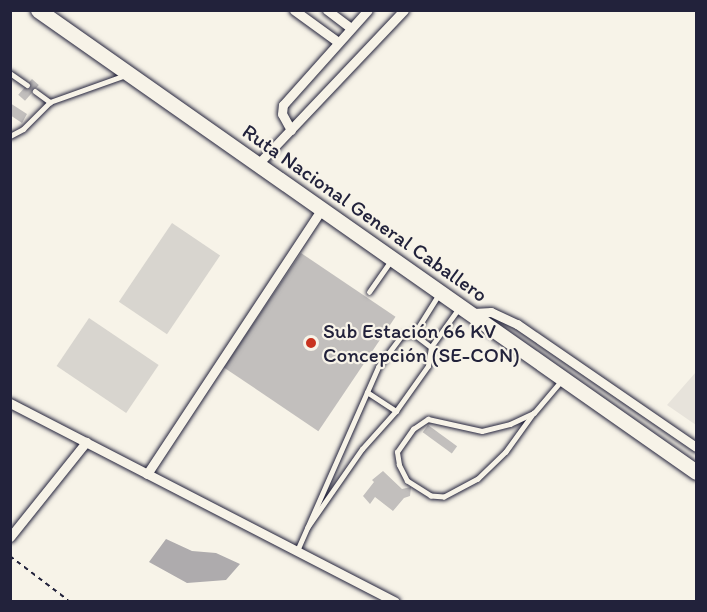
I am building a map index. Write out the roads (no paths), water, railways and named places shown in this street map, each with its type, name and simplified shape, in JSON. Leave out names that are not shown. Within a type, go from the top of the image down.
[{"type":"highway","name":"Ruta Nacional General Caballero","points":[[38,10],[696,472]]},
{"type":"street","points":[[294,10],[338,42]]},
{"type":"street","points":[[327,10],[351,28]]},
{"type":"street","points":[[291,130],[282,114],[283,105],[368,10]]},
{"type":"street","points":[[258,164],[404,10]]},
{"type":"street","points":[[147,474],[322,209]]},
{"type":"street","points":[[466,310],[490,312],[517,324],[696,447]]},
{"type":"street","points":[[10,403],[394,602]]},
{"type":"street","points":[[10,537],[86,442]]},
{"type":"lane","points":[[10,73],[27,85]]},
{"type":"lane","points":[[10,136],[23,129],[50,102],[129,74]]},
{"type":"lane","points":[[35,91],[50,102]]},
{"type":"lane","points":[[369,292],[392,258]]},
{"type":"lane","points":[[414,334],[441,292]]},
{"type":"lane","points":[[303,532],[362,449],[396,411],[428,366],[431,347],[466,310]]},
{"type":"lane","points":[[297,551],[303,532],[378,367],[401,336],[414,334],[431,347]]},
{"type":"lane","points":[[534,413],[482,431],[429,419],[413,429],[397,452],[399,465],[407,481],[431,496],[444,497],[478,479],[506,452],[534,413],[564,378]]},
{"type":"lane","points":[[367,392],[396,411]]},
{"type":"place","name":"Sub Estación 66 KV Concepción (SE-CON)","points":[[311,343]]}]
